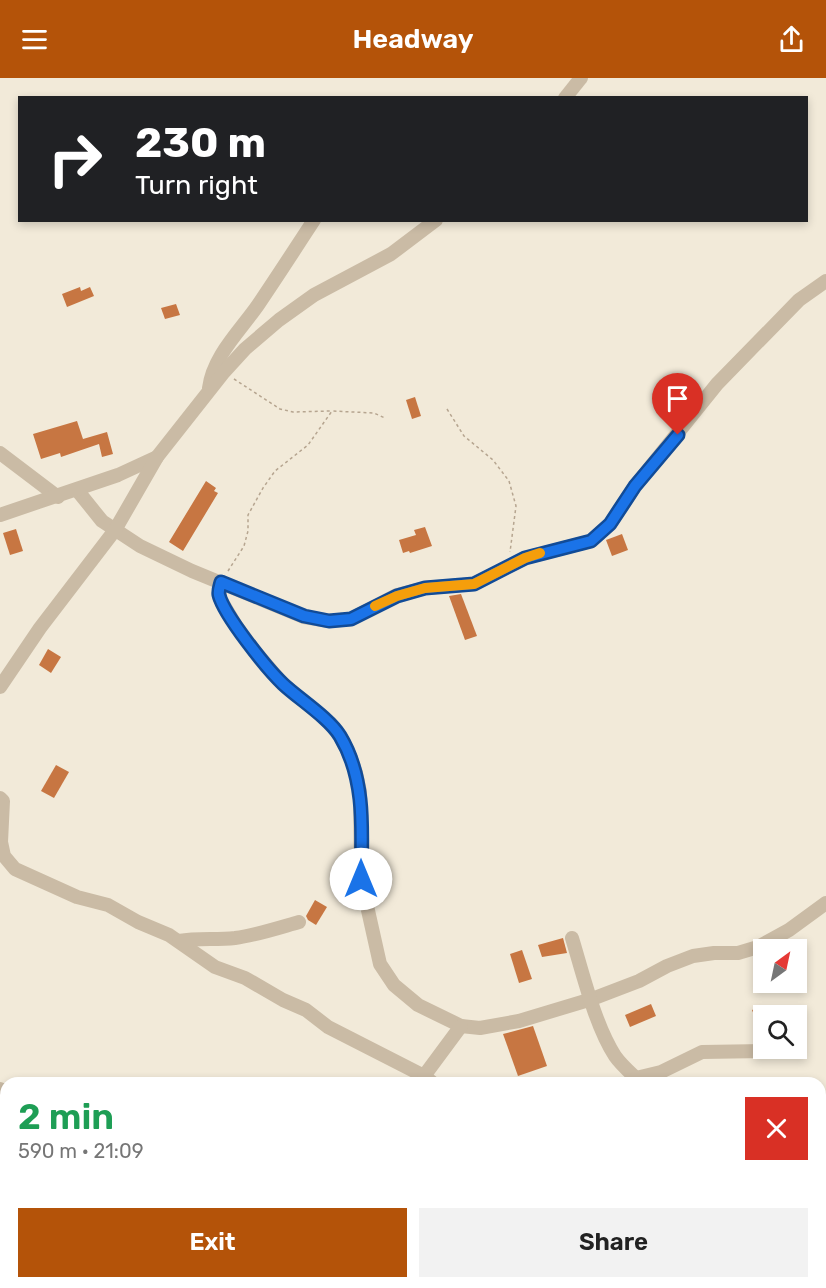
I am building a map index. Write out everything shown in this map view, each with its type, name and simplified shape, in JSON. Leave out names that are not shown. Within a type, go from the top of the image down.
[{"type":"street","points":[[567,96],[581,78]]},
{"type":"street","points":[[208,392],[210,376],[215,364],[313,222]]},
{"type":"street","points":[[0,687],[40,628],[115,530],[158,457],[224,372],[279,320],[314,295],[391,254],[433,222]]},
{"type":"street","points":[[77,490],[102,521],[140,546],[304,616],[329,621],[351,619],[397,596],[425,588],[474,584],[538,553],[581,544],[599,535],[610,524],[635,486],[717,384],[799,300],[826,281]]},
{"type":"street","points":[[0,453],[58,497]]},
{"type":"street","points":[[0,515],[118,475],[158,457]]},
{"type":"street","points":[[221,582],[219,597],[254,650],[282,683],[331,724],[350,756],[360,792],[361,879],[380,964],[394,985],[418,1005],[461,1026],[480,1028],[519,1021],[592,999],[639,981],[667,966],[693,956],[738,953],[758,947],[789,930],[826,903]]},
{"type":"street","points":[[0,798],[3,801],[0,842],[4,856],[15,869],[77,897],[108,905],[179,942],[215,967],[245,978],[283,1000],[306,1010],[328,1027],[425,1077]]},
{"type":"street","points":[[179,942],[199,938],[238,937],[299,922]]},
{"type":"street","points":[[572,938],[596,1015],[616,1057],[635,1077]]},
{"type":"street","points":[[430,1077],[461,1026]]},
{"type":"street","points":[[647,1077],[702,1052],[753,1051]]},
{"type":"path","points":[[224,372],[280,410],[374,413],[384,418]]},
{"type":"path","points":[[447,409],[464,436],[493,460],[509,481],[516,506],[510,545],[512,564]]},
{"type":"path","points":[[221,582],[244,546],[248,531],[248,515],[263,488],[275,471],[308,445],[332,411]]},
{"type":"building","points":[[80,287],[81,291],[90,287],[94,296],[67,307],[62,294]]},
{"type":"building","points":[[176,304],[180,315],[165,319],[161,308]]},
{"type":"building","points":[[415,397],[421,416],[412,419],[406,400]]},
{"type":"building","points":[[77,421],[83,439],[107,432],[113,454],[102,457],[99,444],[61,457],[60,453],[41,459],[33,434]]},
{"type":"building","points":[[206,481],[216,488],[214,491],[218,493],[183,551],[169,542]]},
{"type":"building","points":[[425,527],[432,546],[403,553],[399,540],[416,535],[414,530]]},
{"type":"building","points":[[16,529],[23,551],[10,555],[3,533]]},
{"type":"building","points":[[622,534],[628,550],[612,556],[606,540]]},
{"type":"building","points":[[461,594],[477,636],[465,640],[449,596]]},
{"type":"building","points":[[48,649],[61,657],[51,673],[39,665]]},
{"type":"building","points":[[56,765],[69,772],[54,798],[41,791]]},
{"type":"building","points":[[315,900],[327,907],[316,925],[306,916]]},
{"type":"building","points":[[563,938],[567,953],[542,957],[538,945]]},
{"type":"building","points":[[522,950],[532,979],[519,983],[510,954]]},
{"type":"building","points":[[651,1004],[656,1016],[630,1027],[625,1015]]},
{"type":"building","points":[[533,1026],[547,1066],[518,1076],[503,1034]]},
{"type":"slow traffic","points":[[375,606],[397,596],[425,588],[474,584],[525,558],[540,553]]},
{"type":"route","points":[[361,879],[360,792],[350,756],[331,724],[282,683],[254,650],[219,597],[221,582],[304,616],[329,621],[351,619],[380,603],[425,588],[474,584],[538,553],[591,541],[610,524],[635,486],[678,435]]}]
